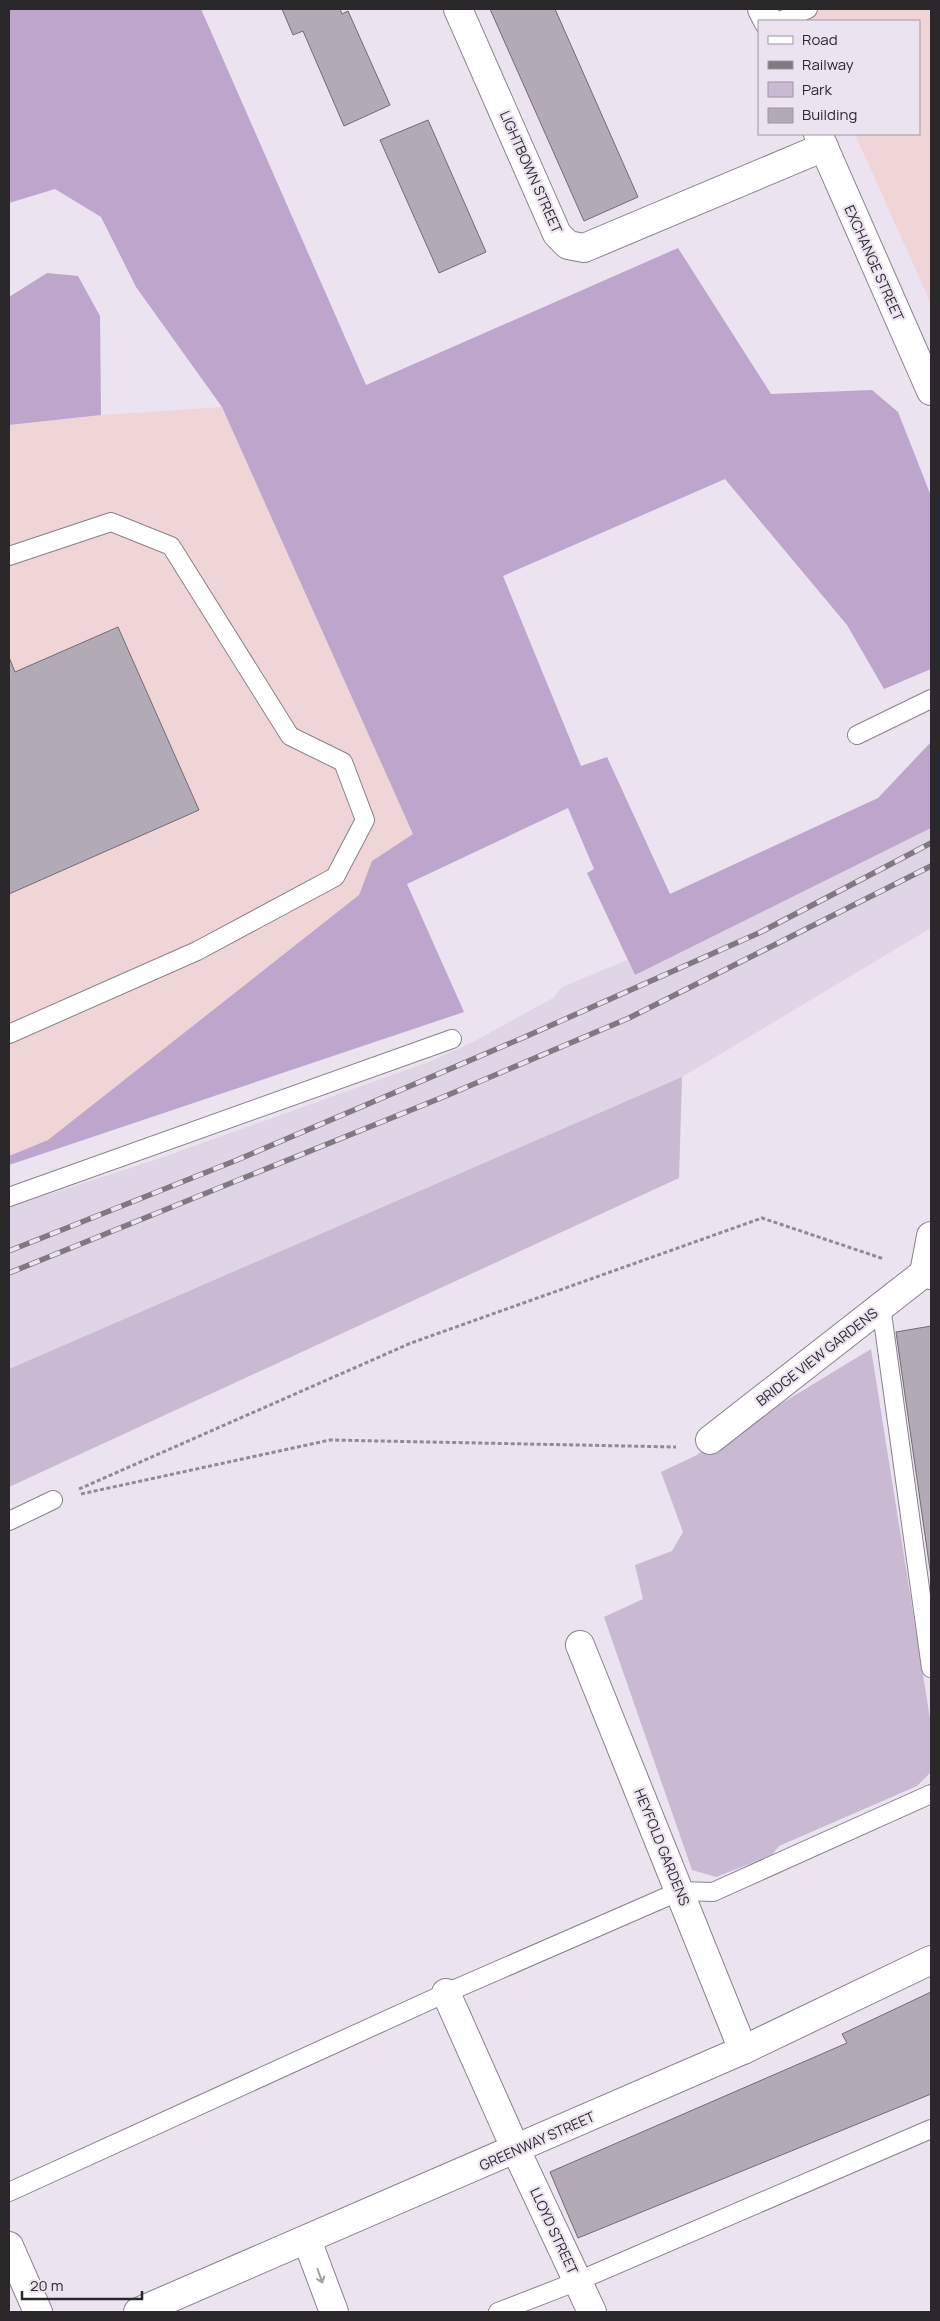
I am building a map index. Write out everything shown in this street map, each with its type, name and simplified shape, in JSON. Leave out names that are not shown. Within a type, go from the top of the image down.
[{"type":"street","name":"LIGHTBOWN STREET","points":[[458,9],[557,234],[568,245],[584,248],[821,141]]},
{"type":"street","name":"EXCHANGE STREET","points":[[821,141],[931,391]]},
{"type":"street","points":[[928,1274],[931,1236]]},
{"type":"street","name":"BRIDGE VIEW GARDENS","points":[[710,1440],[881,1306],[928,1274]]},
{"type":"street","name":"HEYFOLD GARDENS","points":[[580,1645],[743,2050]]},
{"type":"street","name":"GREENWAY STREET","points":[[138,2312],[516,2150],[743,2050],[931,1960]]},
{"type":"street","name":"LLOYD STREET","points":[[446,1993],[516,2150],[592,2312]]},
{"type":"street","points":[[307,2240],[334,2312]]},
{"type":"street","points":[[9,2246],[38,2312]]},
{"type":"lane","points":[[782,20],[808,9]]},
{"type":"lane","points":[[9,556],[111,522],[170,546],[290,736],[343,762],[365,820],[335,877],[197,952],[9,1034]]},
{"type":"lane","points":[[857,735],[931,699]]},
{"type":"lane","points":[[9,1197],[452,1039]]},
{"type":"lane","points":[[881,1306],[931,1668]]},
{"type":"lane","points":[[9,1521],[54,1500]]},
{"type":"lane","points":[[9,2192],[446,1993],[680,1891],[713,1892],[931,1794]]},
{"type":"lane","points":[[498,2312],[578,2281],[931,2129]]},
{"type":"path","points":[[54,1500],[410,1343],[688,1246],[762,1218],[928,1274]]},
{"type":"path","points":[[54,1500],[330,1440],[671,1448],[710,1440]]},
{"type":"shaded area","points":[[9,9],[201,9],[366,385],[678,248],[771,394],[872,390],[898,412],[931,496],[931,669],[884,689],[847,625],[725,479],[503,576],[581,766],[607,757],[670,894],[878,798],[931,742],[931,828],[635,975],[587,873],[594,869],[568,808],[407,884],[464,1012],[9,1165],[9,1156],[48,1140],[359,895],[372,861],[413,834],[222,407],[136,287],[101,217],[55,189],[9,203]]},
{"type":"shaded area","points":[[799,9],[931,9],[931,304],[855,135],[920,135],[920,20],[804,20]]},
{"type":"shaded area","points":[[47,273],[78,276],[100,316],[101,415],[9,425],[9,297]]},
{"type":"shaded area","points":[[222,407],[413,834],[372,861],[359,895],[48,1140],[9,1156],[9,425],[101,415]]},
{"type":"shaded area","points":[[931,828],[931,928],[682,1077],[9,1369],[9,1207],[158,1159],[431,1061],[473,1042],[553,998],[562,987],[627,960],[635,975]]},
{"type":"green space","points":[[682,1077],[679,1178],[9,1487],[9,1369]]},
{"type":"green space","points":[[871,1349],[931,1725],[931,1772],[917,1786],[779,1846],[772,1855],[716,1877],[692,1870],[604,1617],[643,1599],[635,1565],[672,1551],[683,1532],[661,1472],[695,1456]]},
{"type":"building","points":[[282,9],[340,9],[342,14],[348,11],[390,105],[344,126],[303,31],[293,35]]},
{"type":"building","points":[[490,9],[555,9],[638,197],[584,221]]},
{"type":"building","points":[[428,120],[486,252],[439,273],[380,140]]},
{"type":"building","points":[[118,627],[199,810],[9,894],[9,657],[15,672]]},
{"type":"building","points":[[931,1326],[931,1577],[896,1332]]},
{"type":"building","points":[[931,1992],[931,2094],[578,2238],[550,2172],[847,2043],[842,2034]]},
{"type":"railway","points":[[9,1251],[237,1160],[527,1036],[761,932],[931,843]]},
{"type":"railway","points":[[9,1273],[448,1095],[629,1018],[931,866]]}]
